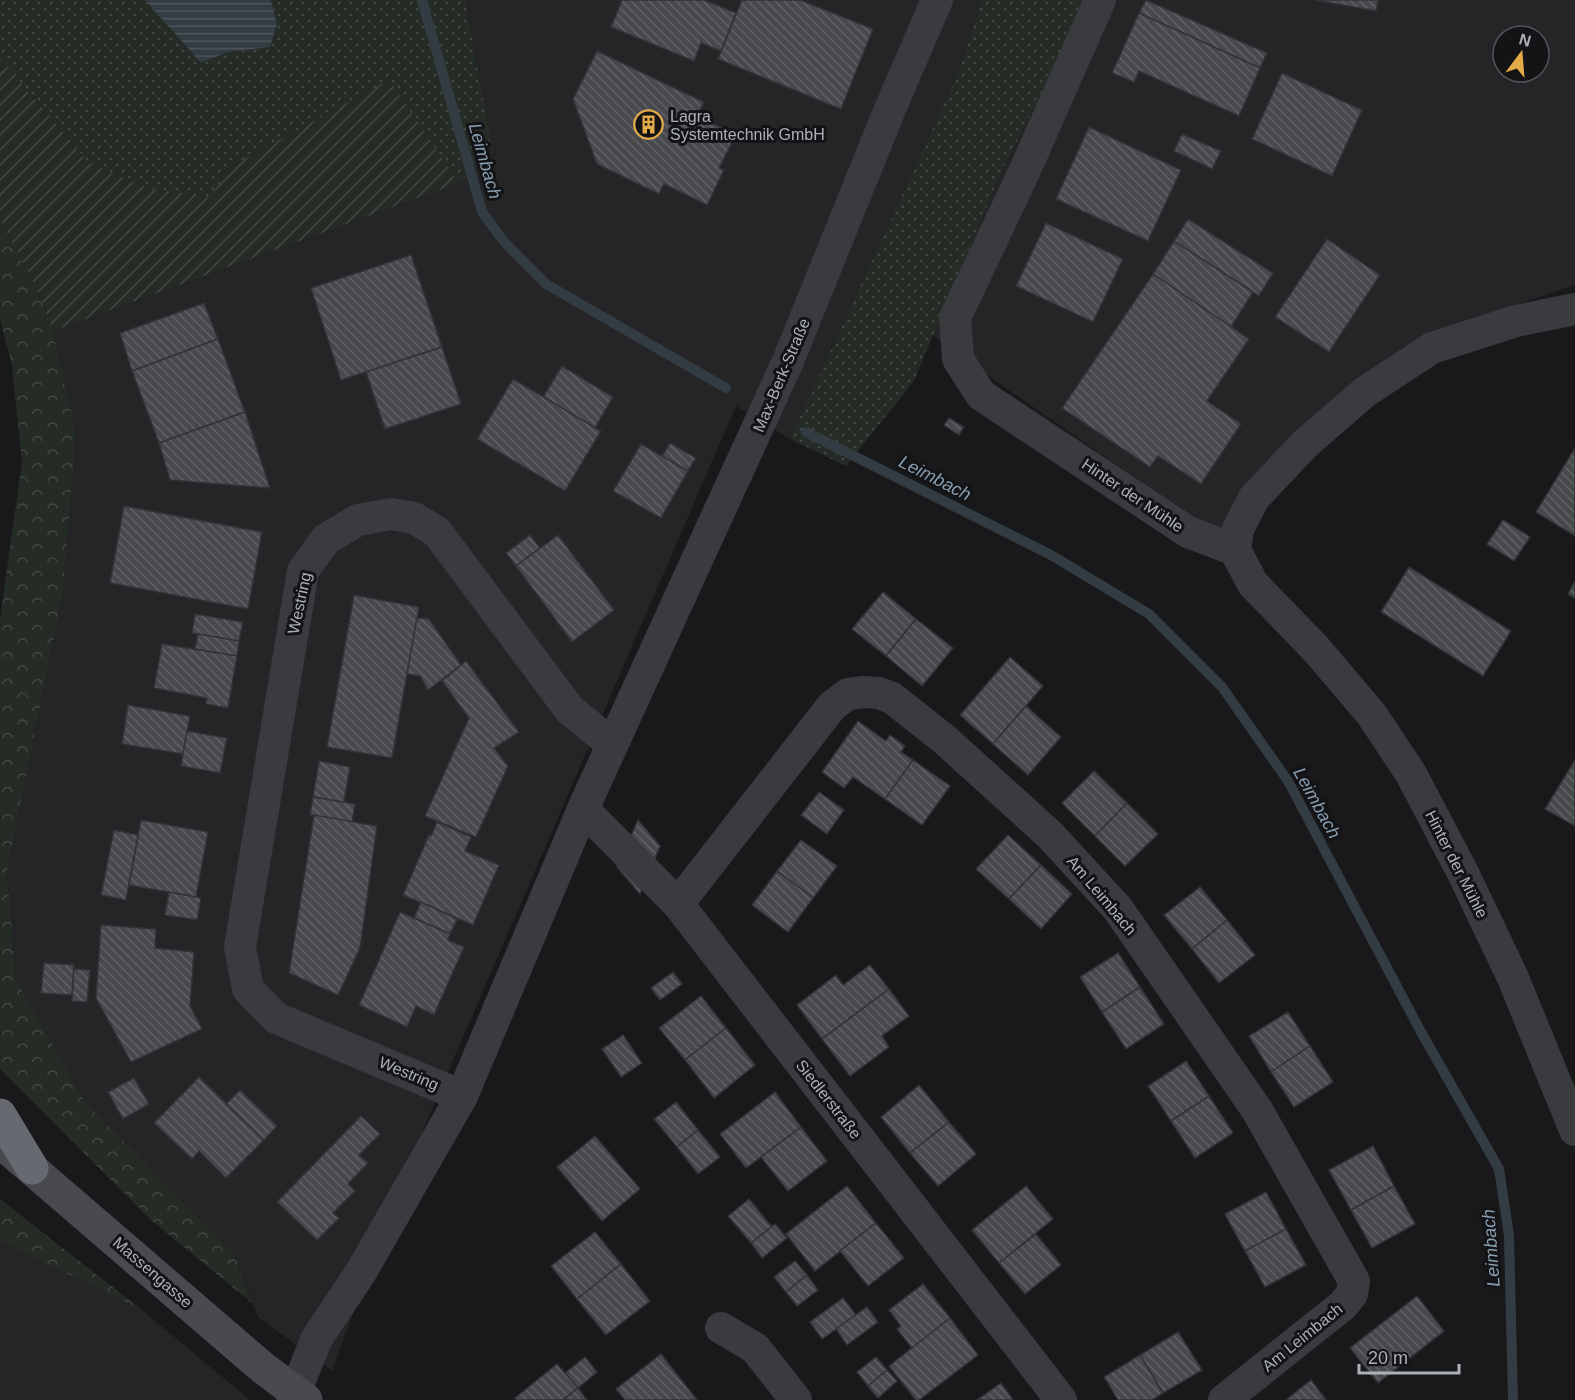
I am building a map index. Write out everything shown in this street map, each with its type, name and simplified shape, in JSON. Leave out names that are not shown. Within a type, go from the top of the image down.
[{"type":"highway","points":[[0,1115],[32,1168]]},
{"type":"main road","name":"Massengasse","points":[[0,1142],[298,1397]]},
{"type":"street","name":"Max-Berk-Straße","points":[[612,744],[745,459],[937,0]]},
{"type":"street","name":"Hinter der Mühle","points":[[1100,0],[1025,170],[955,318],[958,359],[981,395],[1188,532],[1235,550],[1253,584],[1316,649],[1372,715],[1411,774],[1463,873],[1513,978],[1575,1130]]},
{"type":"street","points":[[1235,550],[1238,529],[1254,498],[1305,444],[1365,392],[1432,348],[1516,321],[1575,309]]},
{"type":"street","name":"Westring","points":[[462,1096],[276,1018],[249,989],[240,947],[303,571],[326,539],[357,520],[391,514],[414,518],[437,532],[570,710],[612,744]]},
{"type":"street","name":"Am Leimbach","points":[[678,904],[832,706],[849,694],[879,693],[892,698],[944,739],[1024,811],[1050,835],[1118,909],[1257,1110],[1354,1281],[1352,1294],[1343,1305],[1224,1400]]},
{"type":"street","points":[[298,1397],[317,1338],[361,1272],[462,1096],[612,744]]},
{"type":"street","name":"Siedlerstraße","points":[[583,809],[678,904],[1061,1400]]},
{"type":"street","points":[[721,1328],[755,1348],[796,1400]]},
{"type":"shaded area","points":[[145,0],[271,0],[277,24],[270,47],[228,52],[201,63]]},
{"type":"shaded area","points":[[465,0],[982,0],[959,71],[790,439],[736,406],[406,1169],[332,1371],[258,1317],[234,1254],[85,1102],[16,979],[7,871],[63,592],[76,433],[53,331],[459,183],[492,148]]},
{"type":"shaded area","points":[[1088,0],[1575,0],[1575,285],[1452,326],[1222,538],[933,335],[1000,175]]},
{"type":"shaded area","points":[[0,1241],[142,1310],[250,1400],[0,1400]]},
{"type":"green space","points":[[0,0],[145,0],[201,63],[228,52],[270,47],[277,24],[271,0],[465,0],[492,148],[459,183],[389,81],[232,166],[210,198],[151,189],[89,163],[0,58]]},
{"type":"green space","points":[[982,0],[1088,0],[1000,175],[914,381],[846,466],[790,439],[959,71]]},
{"type":"green space","points":[[0,58],[89,163],[151,189],[210,197],[232,166],[389,80],[459,183],[53,331],[36,286],[0,220]]},
{"type":"green space","points":[[0,220],[36,286],[53,331],[76,433],[63,592],[7,871],[16,979],[85,1102],[234,1254],[252,1303],[152,1221],[0,1069],[0,619],[22,462],[12,366],[0,318]]},
{"type":"green space","points":[[0,1199],[142,1310],[0,1241]]},
{"type":"building","points":[[622,0],[704,0],[736,13],[721,51],[701,43],[694,61],[611,27]]},
{"type":"building","points":[[742,0],[800,0],[873,29],[841,109],[718,59]]},
{"type":"building","points":[[1146,0],[1267,53],[1260,68],[1139,13]]},
{"type":"building","points":[[1315,0],[1378,0],[1376,11]]},
{"type":"building","points":[[1139,13],[1260,68],[1239,116],[1139,71],[1134,82],[1112,73]]},
{"type":"building","name":"Lagra Systemtechnik GmbH","points":[[597,51],[704,102],[697,116],[736,135],[719,168],[724,170],[707,205],[664,184],[659,194],[597,164],[573,99]]},
{"type":"building","points":[[1282,73],[1362,110],[1332,176],[1252,139]]},
{"type":"building","points":[[1089,127],[1181,170],[1148,241],[1056,199]]},
{"type":"building","points":[[1182,134],[1221,151],[1212,169],[1174,151]]},
{"type":"building","points":[[1188,219],[1273,273],[1259,296],[1174,241]]},
{"type":"building","points":[[1046,223],[1123,259],[1093,322],[1016,286]]},
{"type":"building","points":[[1327,239],[1380,275],[1329,352],[1275,317]]},
{"type":"building","points":[[1174,241],[1253,292],[1231,327],[1153,274]]},
{"type":"building","points":[[411,255],[442,347],[341,380],[311,288]]},
{"type":"building","points":[[1153,274],[1249,339],[1207,401],[1241,424],[1201,484],[1158,456],[1150,467],[1062,408]]},
{"type":"building","points":[[204,303],[218,339],[132,371],[120,333]]},
{"type":"building","points":[[218,339],[245,412],[159,443],[132,371]]},
{"type":"building","points":[[442,347],[461,404],[385,429],[366,372]]},
{"type":"building","points":[[562,366],[613,397],[595,428],[543,397]]},
{"type":"building","points":[[513,379],[601,431],[565,491],[477,439]]},
{"type":"building","points":[[245,412],[270,488],[170,480],[159,443]]},
{"type":"building","points":[[949,418],[964,427],[959,435],[944,425]]},
{"type":"building","points":[[670,443],[696,458],[688,471],[662,456]]},
{"type":"building","points":[[641,444],[688,471],[661,518],[613,491]]},
{"type":"building","points":[[1575,448],[1575,536],[1536,512]]},
{"type":"building","points":[[124,506],[262,532],[248,609],[110,583]]},
{"type":"building","points":[[1503,520],[1530,537],[1514,561],[1487,544]]},
{"type":"building","points":[[530,535],[540,548],[516,566],[506,553]]},
{"type":"building","points":[[558,535],[614,610],[572,642],[516,566]]},
{"type":"building","points":[[1409,567],[1511,631],[1483,676],[1381,612]]},
{"type":"building","points":[[1575,581],[1575,598],[1568,594]]},
{"type":"building","points":[[883,592],[916,619],[886,656],[852,629]]},
{"type":"building","points":[[354,595],[419,607],[392,758],[327,747]]},
{"type":"building","points":[[195,614],[243,622],[239,641],[192,633]]},
{"type":"building","points":[[417,618],[429,619],[461,665],[428,690],[420,676],[407,674]]},
{"type":"building","points":[[916,619],[953,648],[922,686],[886,656]]},
{"type":"building","points":[[198,634],[239,641],[237,656],[195,649]]},
{"type":"building","points":[[162,644],[237,656],[228,708],[206,704],[207,698],[154,688]]},
{"type":"building","points":[[1010,657],[1043,686],[993,744],[960,715]]},
{"type":"building","points":[[466,661],[519,732],[494,748],[508,766],[476,837],[425,816],[469,718],[442,681]]},
{"type":"building","points":[[128,705],[190,716],[183,754],[122,744]]},
{"type":"building","points":[[1026,706],[1061,737],[1028,775],[993,744]]},
{"type":"building","points":[[858,721],[886,741],[890,735],[905,746],[901,752],[913,760],[885,799],[853,777],[844,788],[822,772]]},
{"type":"building","points":[[187,731],[227,738],[220,773],[181,766]]},
{"type":"building","points":[[913,760],[950,786],[922,825],[885,799]]},
{"type":"building","points":[[1575,760],[1575,826],[1545,809]]},
{"type":"building","points":[[319,761],[350,767],[344,802],[313,797]]},
{"type":"building","points":[[1094,771],[1127,803],[1095,836],[1062,803]]},
{"type":"building","points":[[819,792],[844,810],[827,834],[801,815]]},
{"type":"building","points":[[313,797],[355,804],[352,822],[310,815]]},
{"type":"building","points":[[1127,803],[1158,834],[1125,866],[1095,836]]},
{"type":"building","points":[[314,815],[377,826],[360,948],[338,995],[289,973]]},
{"type":"building","points":[[141,820],[208,832],[196,897],[129,885]]},
{"type":"building","points":[[638,820],[660,846],[640,894],[617,867]]},
{"type":"building","points":[[437,822],[471,837],[465,851],[499,865],[473,925],[403,895]]},
{"type":"building","points":[[114,830],[138,835],[126,900],[101,895]]},
{"type":"building","points":[[1008,835],[1041,865],[1009,899],[976,869]]},
{"type":"building","points":[[801,840],[837,866],[813,898],[777,871]]},
{"type":"building","points":[[1041,865],[1072,894],[1041,929],[1009,899]]},
{"type":"building","points":[[777,871],[813,898],[788,932],[752,905]]},
{"type":"building","points":[[1200,887],[1227,920],[1192,949],[1164,915]]},
{"type":"building","points":[[169,892],[201,898],[197,920],[165,915]]},
{"type":"building","points":[[421,902],[457,919],[450,934],[414,918]]},
{"type":"building","points":[[400,912],[450,934],[448,940],[464,947],[434,1015],[416,1006],[407,1027],[359,1005]]},
{"type":"building","points":[[1227,920],[1255,955],[1219,983],[1192,949]]},
{"type":"building","points":[[101,925],[156,929],[155,948],[194,952],[190,1006],[202,1029],[131,1062],[96,998]]},
{"type":"building","points":[[1118,953],[1140,987],[1102,1012],[1080,977]]},
{"type":"building","points":[[44,963],[74,965],[72,995],[41,993]]},
{"type":"building","points":[[870,965],[889,989],[822,1039],[797,1005],[836,975],[843,985]]},
{"type":"building","points":[[74,969],[90,970],[87,1002],[72,1001]]},
{"type":"building","points":[[673,972],[682,984],[660,1000],[651,988]]},
{"type":"building","points":[[1140,987],[1164,1024],[1126,1049],[1102,1012]]},
{"type":"building","points":[[889,989],[909,1016],[882,1036],[889,1047],[850,1076],[822,1039]]},
{"type":"building","points":[[701,996],[726,1028],[685,1060],[659,1028]]},
{"type":"building","points":[[1288,1012],[1310,1046],[1271,1072],[1249,1036]]},
{"type":"building","points":[[726,1028],[755,1065],[714,1098],[685,1060]]},
{"type":"building","points":[[623,1035],[642,1063],[621,1077],[602,1049]]},
{"type":"building","points":[[1310,1046],[1333,1082],[1294,1107],[1271,1072]]},
{"type":"building","points":[[1186,1061],[1209,1096],[1171,1121],[1148,1086]]},
{"type":"building","points":[[199,1077],[264,1140],[226,1178],[199,1151],[192,1159],[154,1123]]},
{"type":"building","points":[[134,1078],[149,1104],[123,1119],[108,1092]]},
{"type":"building","points":[[919,1085],[949,1122],[910,1153],[881,1117]]},
{"type":"building","points":[[240,1090],[277,1126],[264,1140],[226,1104]]},
{"type":"building","points":[[775,1092],[801,1127],[746,1168],[720,1134]]},
{"type":"building","points":[[1209,1096],[1233,1133],[1195,1158],[1171,1121]]},
{"type":"building","points":[[676,1102],[698,1130],[677,1147],[654,1119]]},
{"type":"building","points":[[361,1116],[380,1134],[359,1155],[368,1163],[348,1184],[355,1191],[333,1213],[339,1218],[317,1240],[277,1202]]},
{"type":"building","points":[[949,1122],[976,1154],[938,1186],[910,1153]]},
{"type":"building","points":[[801,1127],[827,1161],[788,1191],[761,1157]]},
{"type":"building","points":[[698,1130],[720,1157],[698,1174],[677,1147]]},
{"type":"building","points":[[595,1136],[640,1189],[602,1221],[557,1167]]},
{"type":"building","points":[[1373,1146],[1394,1186],[1351,1210],[1329,1170]]},
{"type":"building","points":[[847,1186],[876,1223],[815,1271],[786,1234]]},
{"type":"building","points":[[1026,1186],[1053,1219],[999,1263],[972,1230]]},
{"type":"building","points":[[1394,1186],[1415,1224],[1372,1248],[1351,1210]]},
{"type":"building","points":[[1266,1192],[1286,1229],[1245,1251],[1225,1214]]},
{"type":"building","points":[[749,1199],[772,1227],[751,1243],[728,1216]]},
{"type":"building","points":[[876,1223],[904,1258],[868,1286],[840,1251]]},
{"type":"building","points":[[775,1224],[787,1238],[762,1258],[751,1243]]},
{"type":"building","points":[[1286,1229],[1306,1265],[1265,1287],[1245,1251]]},
{"type":"building","points":[[595,1232],[621,1264],[577,1299],[551,1266]]},
{"type":"building","points":[[1036,1234],[1061,1265],[1025,1294],[999,1263]]},
{"type":"building","points":[[795,1261],[807,1275],[786,1292],[774,1277]]},
{"type":"building","points":[[621,1264],[650,1301],[606,1335],[577,1299]]},
{"type":"building","points":[[807,1275],[818,1290],[797,1306],[786,1292]]},
{"type":"building","points":[[923,1284],[950,1318],[912,1348],[897,1329],[901,1326],[889,1310]]},
{"type":"building","points":[[1417,1296],[1444,1331],[1378,1383],[1350,1348]]},
{"type":"building","points":[[843,1298],[856,1315],[822,1339],[810,1322]]},
{"type":"building","points":[[867,1307],[878,1322],[847,1345],[836,1329]]},
{"type":"building","points":[[950,1318],[978,1355],[916,1400],[889,1366]]},
{"type":"building","points":[[1178,1332],[1202,1370],[1163,1393],[1140,1355]]},
{"type":"building","points":[[661,1354],[697,1400],[625,1400],[616,1389]]},
{"type":"building","points":[[1140,1355],[1163,1393],[1152,1400],[1118,1400],[1104,1377]]},
{"type":"building","points":[[585,1357],[597,1372],[578,1388],[565,1373]]},
{"type":"building","points":[[876,1357],[887,1370],[868,1386],[857,1372]]},
{"type":"building","points":[[557,1364],[578,1388],[563,1400],[517,1400],[515,1398]]},
{"type":"building","points":[[887,1370],[897,1381],[878,1398],[868,1386]]},
{"type":"building","points":[[1311,1380],[1326,1400],[1286,1400]]},
{"type":"building","points":[[1001,1383],[1013,1400],[977,1400]]},
{"type":"building","points":[[578,1388],[587,1400],[563,1400]]},
{"type":"waterway","name":"Leimbach","points":[[422,0],[482,212],[505,243],[546,284],[726,388]]},
{"type":"waterway","name":"Leimbach","points":[[806,432],[1051,555],[1149,614],[1222,687],[1288,781],[1421,1032],[1499,1169],[1509,1236],[1513,1400]]},
{"type":"place","name":"Lagra Systemtechnik GmbH","points":[[649,125]]}]
